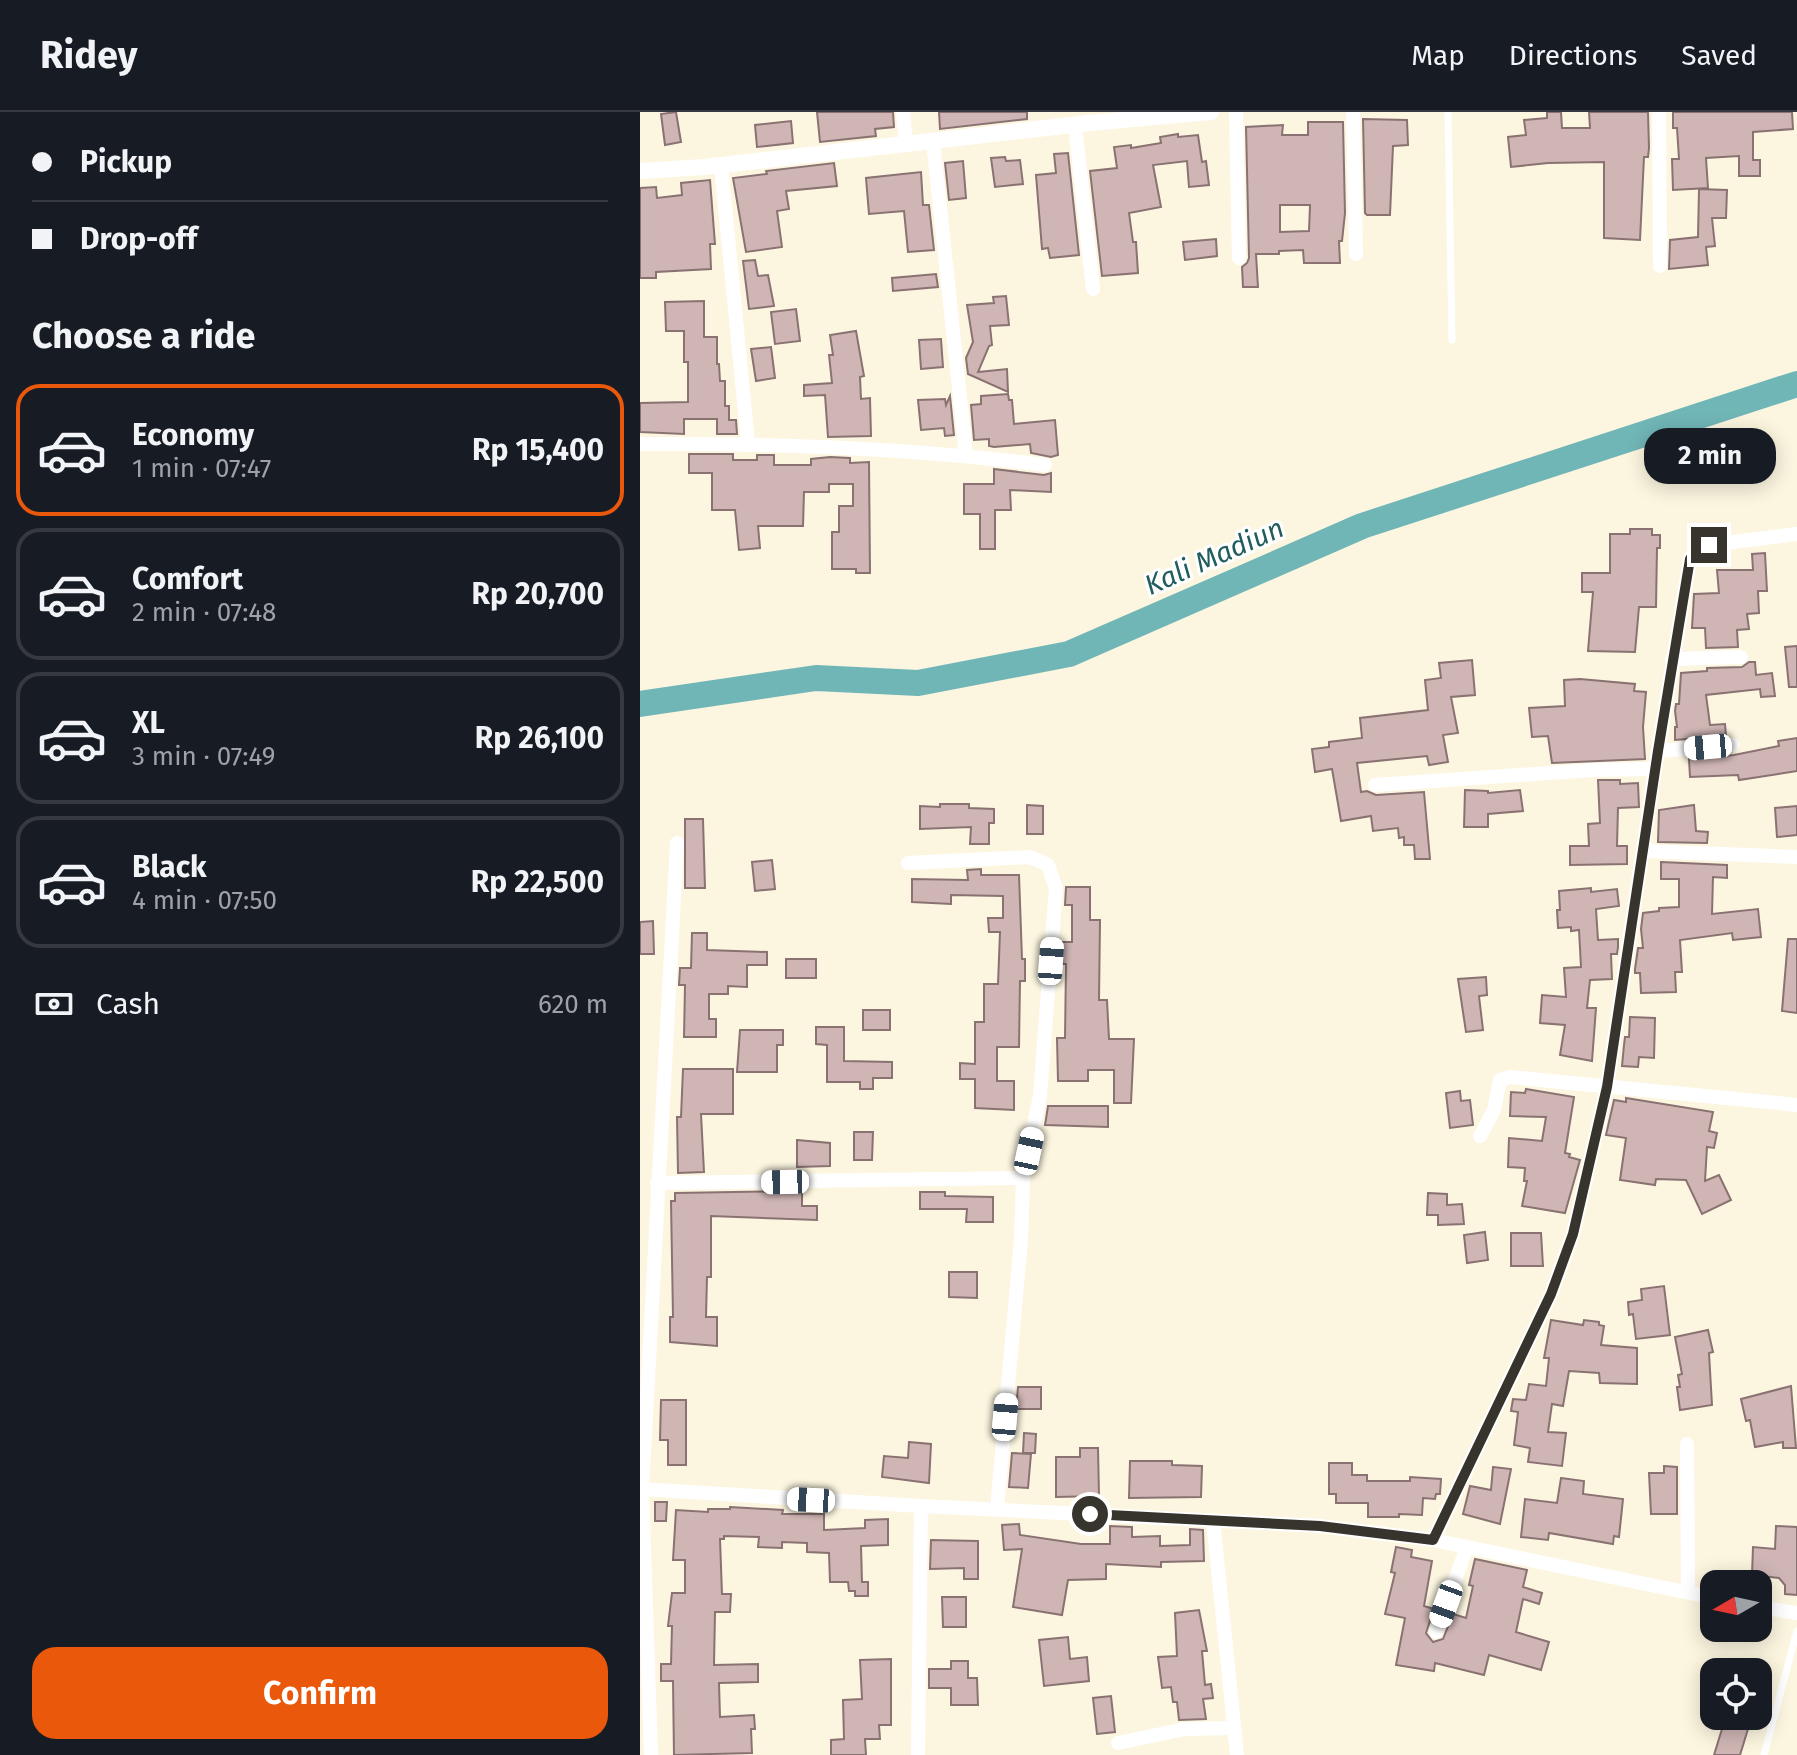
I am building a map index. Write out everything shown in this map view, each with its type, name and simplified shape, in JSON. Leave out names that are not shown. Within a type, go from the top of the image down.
[{"type":"street","points":[[903,112],[906,144]]},
{"type":"street","points":[[640,171],[933,141],[1086,120],[1211,112]]},
{"type":"street","points":[[1236,112],[1239,258]]},
{"type":"street","points":[[1353,112],[1356,254]]},
{"type":"street","points":[[1659,112],[1660,266]]},
{"type":"street","points":[[1086,120],[1093,289]]},
{"type":"street","points":[[933,141],[966,455]]},
{"type":"street","points":[[721,165],[748,443]]},
{"type":"street","points":[[640,444],[748,443],[966,455],[1045,465]]},
{"type":"street","points":[[1433,1540],[1551,1294],[1573,1234],[1607,1087],[1672,659],[1692,554],[1709,545],[1797,534]]},
{"type":"street","points":[[1672,659],[1741,657]]},
{"type":"street","points":[[1658,751],[1733,745]]},
{"type":"street","points":[[1375,785],[1592,770],[1655,769]]},
{"type":"street","points":[[651,1755],[641,1489],[677,843]]},
{"type":"street","points":[[1644,851],[1797,857]]},
{"type":"street","points":[[908,863],[1030,857],[1048,865],[1053,876],[1055,902],[1040,1096],[1023,1178],[1021,1240],[997,1509]]},
{"type":"street","points":[[1480,1136],[1494,1110],[1497,1086],[1503,1078],[1797,1105]]},
{"type":"street","points":[[657,1183],[1023,1178]]},
{"type":"street","points":[[1687,1444],[1688,1592]]},
{"type":"street","points":[[641,1489],[1320,1526],[1433,1540],[1700,1595]]},
{"type":"street","points":[[918,1755],[921,1506]]},
{"type":"street","points":[[1213,1520],[1237,1755]]},
{"type":"street","points":[[1436,1632],[1467,1547]]},
{"type":"street","points":[[1772,1609],[1797,1613]]},
{"type":"street","points":[[1118,1743],[1185,1729],[1234,1728]]},
{"type":"lane","points":[[1448,112],[1452,340]]},
{"type":"lane","points":[[1764,1755],[1797,1631]]},
{"type":"building","points":[[676,112],[681,142],[665,145],[661,114]]},
{"type":"building","points":[[817,112],[893,112],[894,127],[875,129],[876,136],[820,142]]},
{"type":"building","points":[[939,112],[1027,112],[1027,119],[940,129]]},
{"type":"building","points":[[1547,112],[1561,112],[1562,128],[1590,128],[1589,112],[1648,112],[1649,148],[1648,157],[1644,157],[1640,240],[1604,238],[1604,162],[1511,167],[1508,137],[1526,135],[1524,120],[1547,118]]},
{"type":"building","points":[[1673,112],[1792,112],[1793,129],[1753,132],[1753,160],[1760,160],[1760,176],[1739,176],[1739,156],[1706,158],[1708,188],[1673,190],[1672,159],[1679,159]]},
{"type":"building","points":[[1363,119],[1407,120],[1408,145],[1393,146],[1390,215],[1365,213]]},
{"type":"building","points":[[791,121],[793,143],[757,147],[755,125]]},
{"type":"building","points":[[1308,122],[1343,122],[1345,213],[1342,241],[1339,241],[1340,263],[1304,263],[1303,250],[1256,254],[1258,287],[1243,287],[1242,267],[1249,258],[1246,127],[1283,125],[1282,135],[1308,135]],"holes":[[[1280,205],[1310,205],[1309,231],[1280,232]]]},
{"type":"building","points":[[1178,134],[1178,137],[1198,135],[1209,185],[1189,187],[1187,161],[1153,165],[1161,207],[1129,213],[1133,242],[1136,242],[1138,273],[1102,276],[1090,171],[1117,168],[1114,147],[1131,145],[1131,148],[1161,143],[1160,137]]},
{"type":"building","points":[[1068,153],[1079,255],[1050,258],[1048,248],[1042,249],[1036,175],[1056,173],[1054,154]]},
{"type":"building","points":[[1005,157],[1006,161],[1020,160],[1023,184],[995,187],[991,158]]},
{"type":"building","points":[[963,161],[966,198],[949,200],[945,163]]},
{"type":"building","points":[[834,163],[837,186],[786,191],[789,209],[777,211],[782,247],[746,252],[733,178]]},
{"type":"building","points":[[921,172],[923,205],[929,205],[934,250],[908,252],[904,211],[869,214],[866,178]]},
{"type":"building","points":[[710,180],[715,244],[710,244],[711,269],[656,272],[656,278],[640,278],[640,188],[656,187],[657,198],[682,195],[681,183]]},
{"type":"building","points":[[1699,189],[1727,190],[1726,218],[1712,218],[1715,246],[1706,247],[1708,265],[1669,269],[1670,240],[1698,237]]},
{"type":"building","points":[[1216,239],[1217,256],[1185,260],[1183,242]]},
{"type":"building","points":[[755,260],[758,276],[768,275],[774,306],[749,309],[743,261]]},
{"type":"building","points":[[936,274],[938,287],[893,291],[892,278]]},
{"type":"building","points":[[1006,296],[1009,325],[990,326],[992,345],[978,372],[1007,369],[1008,392],[968,374],[966,358],[973,342],[967,305],[994,303],[993,297]]},
{"type":"building","points":[[704,301],[704,337],[717,337],[717,364],[720,381],[725,381],[725,406],[729,406],[729,420],[736,420],[737,434],[717,434],[717,419],[684,419],[684,434],[640,432],[640,403],[688,402],[684,331],[666,331],[665,302]]},
{"type":"building","points":[[796,309],[800,341],[775,344],[771,312]]},
{"type":"building","points":[[856,331],[864,376],[860,377],[861,399],[870,398],[871,436],[828,437],[825,395],[804,396],[804,385],[832,383],[830,335]]},
{"type":"building","points":[[941,339],[943,367],[921,369],[919,340]]},
{"type":"building","points":[[771,347],[775,378],[756,381],[751,349]]},
{"type":"building","points":[[1008,394],[1009,400],[1012,400],[1014,424],[1055,420],[1058,455],[1051,457],[1031,453],[1030,444],[994,447],[989,446],[989,439],[974,440],[971,405],[981,404],[981,396]]},
{"type":"building","points":[[950,396],[954,435],[945,436],[944,428],[921,430],[918,400],[945,399],[946,405]]},
{"type":"building","points":[[689,454],[733,454],[733,460],[757,460],[757,455],[774,455],[774,465],[811,465],[811,459],[830,457],[850,458],[850,463],[869,462],[870,573],[856,573],[856,569],[832,569],[832,532],[839,532],[839,506],[853,506],[853,484],[829,484],[829,492],[804,492],[803,526],[758,526],[760,548],[739,550],[735,510],[712,510],[712,473],[689,473]]},
{"type":"building","points":[[994,469],[1044,475],[1051,473],[1051,492],[1010,490],[1011,510],[995,510],[995,549],[980,549],[980,514],[964,514],[964,484],[994,484]]},
{"type":"building","points":[[1630,529],[1652,529],[1652,535],[1660,535],[1656,607],[1639,607],[1635,652],[1588,651],[1593,592],[1582,592],[1582,573],[1610,573],[1610,534],[1630,534]]},
{"type":"building","points":[[1765,553],[1767,591],[1758,591],[1759,613],[1747,614],[1749,629],[1737,630],[1738,647],[1706,648],[1705,628],[1692,628],[1694,594],[1719,593],[1717,570],[1753,570],[1752,554]]},
{"type":"building","points":[[1797,646],[1797,687],[1789,687],[1785,647]]},
{"type":"building","points":[[1472,660],[1475,695],[1451,697],[1458,733],[1443,735],[1448,762],[1429,765],[1427,756],[1357,763],[1361,792],[1376,795],[1424,792],[1430,859],[1415,859],[1414,845],[1404,845],[1404,837],[1399,838],[1398,828],[1373,831],[1371,816],[1341,821],[1332,769],[1315,772],[1312,749],[1329,747],[1329,742],[1362,738],[1360,718],[1428,710],[1425,680],[1441,678],[1439,663]]},
{"type":"building","points":[[1755,662],[1756,675],[1772,673],[1775,696],[1761,697],[1760,689],[1706,695],[1710,725],[1725,724],[1726,736],[1675,740],[1675,711],[1676,704],[1679,704],[1681,673],[1707,671],[1707,668],[1742,667]]},
{"type":"building","points":[[1564,680],[1635,684],[1634,691],[1646,692],[1643,727],[1645,759],[1552,763],[1548,736],[1532,737],[1529,708],[1565,706]]},
{"type":"building","points":[[1797,738],[1797,771],[1739,780],[1738,775],[1690,777],[1689,759],[1734,755],[1779,746],[1778,741]]},
{"type":"building","points":[[1598,780],[1638,783],[1639,807],[1618,808],[1617,846],[1627,846],[1627,864],[1570,865],[1570,846],[1589,846],[1588,824],[1600,823]]},
{"type":"building","points":[[1465,790],[1488,793],[1520,790],[1523,811],[1488,814],[1488,827],[1464,827]]},
{"type":"building","points":[[940,804],[969,804],[969,808],[994,809],[994,823],[989,823],[989,844],[970,844],[971,827],[920,829],[920,806],[940,807]]},
{"type":"building","points":[[1027,805],[1043,806],[1043,834],[1027,834]]},
{"type":"building","points":[[1694,805],[1696,831],[1708,832],[1707,843],[1658,842],[1659,810]]},
{"type":"building","points":[[1797,806],[1797,835],[1777,837],[1775,808]]},
{"type":"building","points":[[685,819],[703,819],[705,888],[685,888]]},
{"type":"building","points":[[772,860],[775,889],[755,891],[752,862]]},
{"type":"building","points":[[1661,862],[1727,865],[1727,878],[1713,877],[1712,914],[1758,909],[1761,937],[1733,940],[1732,933],[1680,940],[1682,972],[1675,972],[1676,992],[1641,993],[1640,973],[1635,973],[1635,969],[1638,948],[1643,948],[1643,913],[1679,907],[1679,879],[1661,879]]},
{"type":"building","points":[[981,869],[981,875],[1019,875],[1025,981],[1020,981],[1019,1047],[997,1047],[997,1081],[1014,1081],[1014,1110],[975,1108],[975,1079],[960,1079],[960,1063],[975,1064],[975,1022],[984,1022],[984,984],[998,984],[1000,932],[989,932],[988,918],[1003,918],[1003,896],[951,895],[951,904],[912,902],[912,879],[968,880],[967,870]]},
{"type":"building","points":[[1066,887],[1090,887],[1090,920],[1100,920],[1099,1000],[1107,1000],[1109,1039],[1134,1039],[1131,1103],[1114,1103],[1114,1070],[1088,1070],[1088,1081],[1058,1081],[1057,1038],[1065,1038],[1066,964],[1062,964],[1062,942],[1072,942],[1072,905],[1065,905]]},
{"type":"building","points":[[1591,888],[1591,892],[1617,889],[1619,906],[1596,909],[1598,940],[1618,939],[1618,947],[1617,954],[1611,954],[1612,979],[1590,980],[1587,1008],[1596,1008],[1592,1061],[1560,1055],[1565,1025],[1540,1023],[1542,995],[1566,997],[1564,968],[1581,967],[1579,930],[1558,928],[1559,891]]},
{"type":"building","points":[[653,921],[654,954],[640,954],[640,922]]},
{"type":"building","points":[[692,933],[707,933],[707,950],[767,952],[767,965],[747,965],[747,987],[728,986],[728,994],[709,994],[709,1019],[716,1019],[716,1037],[684,1037],[685,985],[679,985],[680,968],[691,968]]},
{"type":"building","points":[[1788,939],[1797,939],[1797,1013],[1782,1011]]},
{"type":"building","points":[[786,959],[816,959],[816,978],[786,978]]},
{"type":"building","points":[[1486,977],[1487,995],[1479,996],[1483,1030],[1466,1032],[1458,979]]},
{"type":"building","points":[[863,1010],[890,1010],[890,1030],[863,1030]]},
{"type":"building","points":[[1630,1017],[1655,1018],[1654,1058],[1639,1057],[1638,1067],[1622,1066]]},
{"type":"building","points":[[816,1027],[844,1027],[844,1061],[892,1062],[892,1078],[873,1078],[873,1089],[860,1089],[860,1082],[827,1082],[827,1045],[816,1044]]},
{"type":"building","points":[[740,1030],[783,1030],[783,1045],[777,1045],[777,1072],[737,1072]]},
{"type":"building","points":[[683,1069],[733,1069],[733,1114],[701,1114],[704,1172],[678,1173],[677,1117],[681,1117]]},
{"type":"building","points":[[1526,1089],[1574,1097],[1565,1153],[1580,1160],[1565,1213],[1522,1206],[1527,1181],[1524,1181],[1525,1168],[1508,1167],[1509,1138],[1542,1141],[1546,1117],[1510,1116],[1511,1092],[1525,1093]]},
{"type":"building","points":[[1460,1091],[1461,1101],[1470,1100],[1473,1125],[1450,1128],[1446,1093]]},
{"type":"building","points":[[1626,1098],[1713,1112],[1709,1131],[1717,1133],[1714,1148],[1707,1147],[1705,1181],[1719,1175],[1731,1200],[1702,1214],[1686,1180],[1656,1179],[1655,1185],[1620,1180],[1626,1138],[1606,1135],[1614,1100],[1626,1102]]},
{"type":"building","points":[[1048,1106],[1108,1106],[1108,1127],[1045,1125]]},
{"type":"building","points":[[854,1132],[873,1132],[872,1160],[854,1160]]},
{"type":"building","points":[[797,1140],[830,1143],[830,1166],[797,1167]]},
{"type":"building","points":[[802,1191],[802,1206],[817,1206],[817,1220],[711,1216],[711,1277],[707,1277],[706,1317],[717,1317],[717,1346],[670,1342],[670,1317],[673,1317],[671,1201],[675,1201],[675,1193]]},
{"type":"building","points":[[920,1192],[993,1197],[993,1222],[966,1222],[967,1209],[920,1209]]},
{"type":"building","points":[[1428,1193],[1447,1194],[1447,1205],[1462,1204],[1464,1224],[1438,1225],[1438,1215],[1427,1215]]},
{"type":"building","points":[[1485,1232],[1488,1260],[1467,1263],[1464,1235]]},
{"type":"building","points":[[1511,1233],[1541,1233],[1543,1266],[1511,1266]]},
{"type":"building","points":[[949,1272],[977,1272],[977,1298],[949,1297]]},
{"type":"building","points":[[1664,1286],[1670,1335],[1636,1339],[1628,1302],[1642,1300],[1641,1289]]},
{"type":"building","points":[[1551,1320],[1583,1325],[1584,1320],[1599,1322],[1604,1326],[1601,1345],[1637,1348],[1637,1384],[1600,1383],[1599,1373],[1569,1371],[1563,1406],[1552,1404],[1548,1432],[1566,1433],[1562,1466],[1528,1462],[1530,1448],[1514,1445],[1518,1412],[1511,1411],[1513,1399],[1526,1400],[1529,1384],[1546,1386],[1549,1358],[1544,1358]]},
{"type":"building","points":[[1708,1330],[1713,1352],[1709,1353],[1712,1405],[1680,1410],[1677,1387],[1680,1387],[1678,1375],[1682,1374],[1675,1337]]},
{"type":"building","points":[[1791,1386],[1796,1448],[1783,1448],[1783,1442],[1755,1447],[1750,1420],[1746,1421],[1741,1399]]},
{"type":"building","points":[[1018,1387],[1041,1387],[1041,1409],[1016,1409]]},
{"type":"building","points":[[661,1400],[686,1400],[686,1465],[668,1465],[668,1440],[660,1440]]},
{"type":"building","points":[[1024,1433],[1036,1434],[1035,1453],[1023,1453]]},
{"type":"building","points":[[909,1442],[931,1444],[929,1483],[882,1477],[884,1456],[908,1458]]},
{"type":"building","points":[[1080,1448],[1098,1448],[1099,1496],[1056,1497],[1056,1457],[1080,1457]]},
{"type":"building","points":[[1012,1453],[1031,1454],[1028,1488],[1009,1487]]},
{"type":"building","points":[[1130,1461],[1172,1461],[1172,1465],[1202,1466],[1201,1497],[1129,1498]]},
{"type":"building","points":[[1329,1463],[1352,1463],[1352,1475],[1367,1475],[1367,1481],[1410,1481],[1410,1477],[1441,1479],[1440,1494],[1436,1494],[1435,1499],[1423,1498],[1422,1515],[1368,1517],[1368,1503],[1336,1503],[1336,1494],[1329,1494]]},
{"type":"building","points":[[1664,1466],[1677,1467],[1677,1514],[1651,1514],[1649,1473],[1664,1473]]},
{"type":"building","points":[[1493,1467],[1511,1469],[1500,1524],[1463,1514],[1470,1486],[1491,1490]]},
{"type":"building","points":[[1561,1478],[1584,1481],[1583,1494],[1623,1499],[1619,1537],[1614,1536],[1613,1544],[1549,1533],[1548,1540],[1521,1537],[1525,1499],[1557,1503]]},
{"type":"building","points":[[655,1502],[667,1502],[666,1521],[655,1521]]},
{"type":"building","points":[[708,1509],[783,1510],[782,1514],[824,1514],[824,1530],[865,1528],[865,1520],[888,1519],[888,1545],[861,1546],[862,1582],[868,1582],[868,1596],[855,1596],[855,1591],[849,1591],[848,1582],[830,1582],[829,1553],[807,1552],[807,1543],[782,1542],[782,1548],[758,1547],[759,1537],[724,1536],[720,1539],[722,1594],[731,1594],[730,1612],[715,1612],[714,1665],[758,1664],[758,1682],[719,1683],[720,1717],[754,1715],[752,1753],[674,1755],[673,1681],[661,1681],[661,1664],[671,1664],[672,1626],[668,1626],[672,1593],[685,1593],[685,1560],[673,1560],[676,1510],[708,1512]]},
{"type":"building","points":[[1019,1524],[1020,1535],[1081,1544],[1110,1544],[1110,1526],[1132,1527],[1132,1537],[1160,1536],[1160,1546],[1190,1545],[1190,1529],[1203,1530],[1204,1561],[1161,1562],[1161,1567],[1106,1564],[1106,1579],[1068,1580],[1062,1615],[1013,1607],[1022,1549],[1004,1550],[1002,1525]]},
{"type":"building","points":[[1776,1526],[1797,1527],[1797,1595],[1785,1594],[1785,1585],[1779,1578],[1772,1577],[1772,1570],[1752,1570],[1753,1547],[1775,1549]]},
{"type":"building","points":[[931,1540],[978,1541],[978,1579],[964,1579],[964,1568],[930,1569]]},
{"type":"building","points":[[1396,1547],[1412,1550],[1411,1557],[1432,1561],[1424,1606],[1434,1609],[1426,1633],[1433,1642],[1443,1639],[1453,1614],[1466,1618],[1475,1559],[1527,1570],[1523,1587],[1542,1593],[1539,1604],[1523,1599],[1516,1632],[1549,1642],[1541,1670],[1489,1655],[1484,1675],[1435,1663],[1434,1671],[1396,1665],[1405,1618],[1385,1614],[1395,1573],[1391,1572]]},
{"type":"building","points":[[942,1597],[966,1597],[966,1627],[943,1627]]},
{"type":"building","points":[[1199,1610],[1207,1651],[1202,1651],[1205,1685],[1211,1684],[1213,1698],[1203,1699],[1206,1719],[1179,1720],[1171,1687],[1162,1688],[1158,1657],[1177,1656],[1175,1613]]},
{"type":"building","points":[[1068,1637],[1070,1659],[1087,1657],[1089,1681],[1044,1686],[1039,1640]]},
{"type":"building","points":[[891,1659],[891,1725],[879,1725],[880,1739],[865,1739],[866,1755],[831,1755],[831,1740],[844,1739],[843,1700],[862,1699],[860,1660]]},
{"type":"building","points":[[951,1661],[968,1661],[968,1678],[977,1678],[978,1705],[951,1705],[951,1688],[929,1688],[929,1669],[951,1669]]},
{"type":"building","points":[[1111,1696],[1115,1732],[1097,1734],[1093,1698]]},
{"type":"building","points":[[1722,1730],[1748,1730],[1740,1755],[1714,1755]]},
{"type":"waterway","name":"Kali Madiun","points":[[640,704],[816,678],[918,683],[1069,654],[1362,526],[1797,384]]},
{"type":"route","points":[[1090,1514],[1320,1526],[1433,1540],[1551,1294],[1573,1234],[1607,1087],[1690,559],[1697,549],[1709,545]]}]
